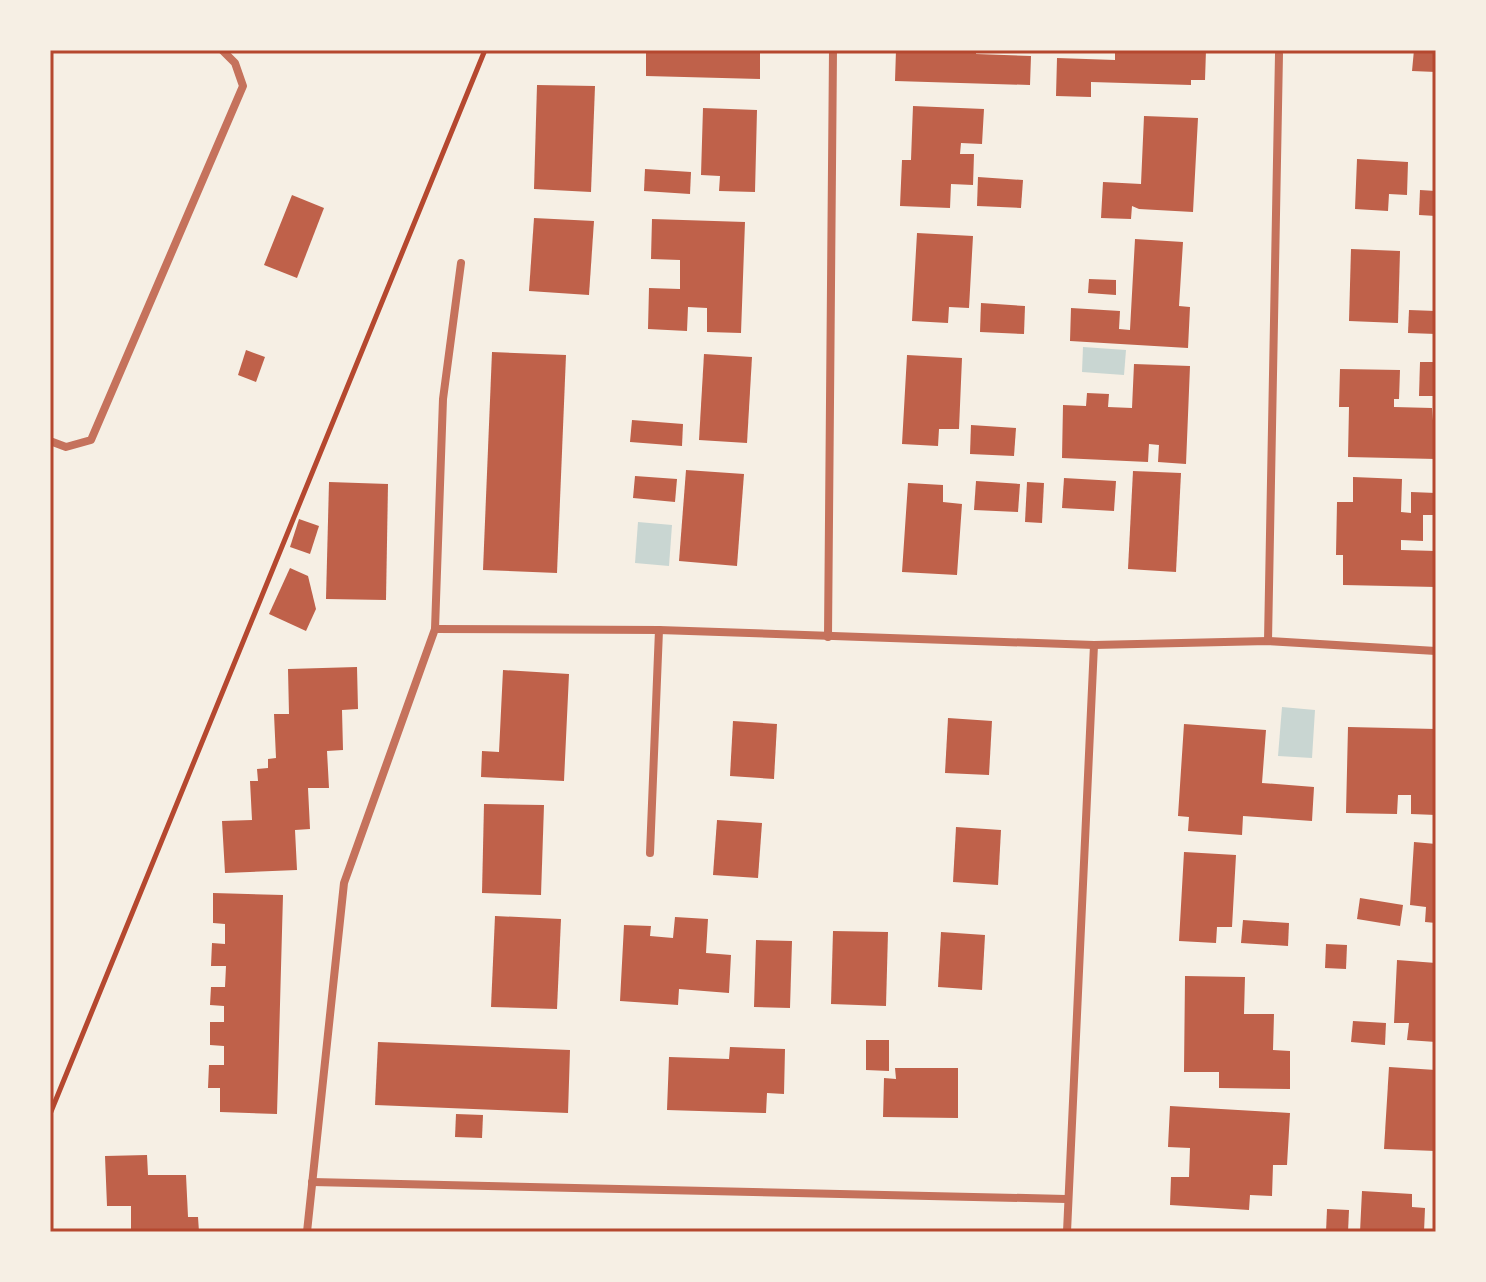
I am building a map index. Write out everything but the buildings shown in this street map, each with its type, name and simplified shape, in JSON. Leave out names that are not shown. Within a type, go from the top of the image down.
[{"type":"street","points":[[50,441],[66,447],[91,440],[104,412],[243,86],[235,63],[222,50]]},
{"type":"street","points":[[828,637],[833,50]]},
{"type":"street","points":[[1268,641],[1279,54]]},
{"type":"street","points":[[307,1232],[344,883],[435,629],[443,399],[461,263]]},
{"type":"street","points":[[435,629],[659,630],[1094,645],[1268,641],[1436,651]]},
{"type":"street","points":[[650,853],[659,630]]},
{"type":"street","points":[[1067,1232],[1066,1199],[1094,645]]},
{"type":"street","points":[[312,1182],[1066,1199]]},
{"type":"path","points":[[50,1114],[485,50]]},
{"type":"shaded area","points":[[1083,347],[1126,350],[1124,375],[1082,372]]},
{"type":"shaded area","points":[[638,522],[672,525],[669,566],[635,563]]},
{"type":"shaded area","points":[[1282,707],[1315,710],[1312,758],[1278,756]]}]
